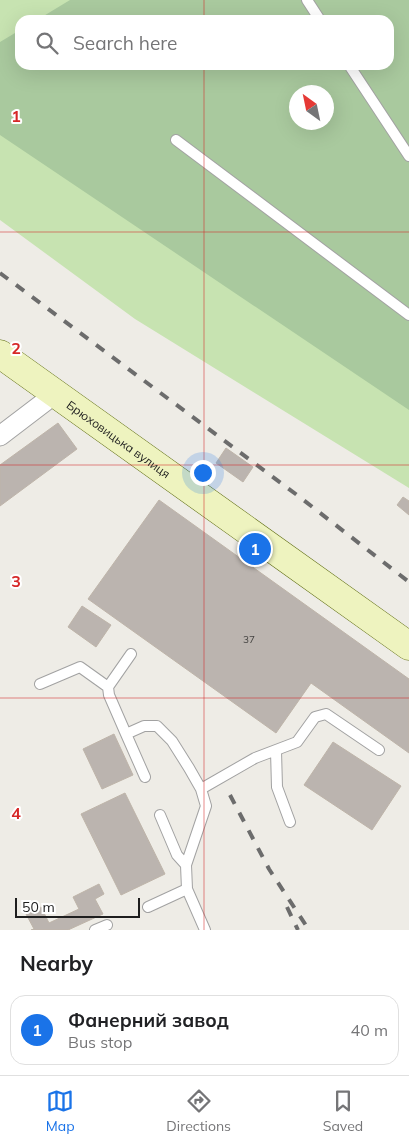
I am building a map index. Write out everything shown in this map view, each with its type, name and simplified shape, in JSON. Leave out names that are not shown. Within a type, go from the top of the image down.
[{"type":"main road","name":"Брюховицька вулиця","points":[[0,354],[409,646]]},
{"type":"street","points":[[0,436],[55,394]]},
{"type":"lane","points":[[306,0],[316,15]]},
{"type":"lane","points":[[352,70],[409,156]]},
{"type":"lane","points":[[176,140],[409,315]]},
{"type":"lane","points":[[131,654],[108,687],[109,695],[145,777]]},
{"type":"lane","points":[[40,684],[80,667],[108,687]]},
{"type":"lane","points":[[202,789],[255,758],[297,742],[315,718],[326,714],[379,750]]},
{"type":"lane","points":[[126,734],[144,726],[157,726],[172,741],[202,789],[206,806],[186,864],[187,889],[205,930]]},
{"type":"lane","points":[[276,751],[277,787],[290,822]]},
{"type":"lane","points":[[160,814],[177,855],[186,864]]},
{"type":"lane","points":[[148,907],[187,889]]},
{"type":"lane","points":[[95,930],[107,925]]},
{"type":"green space","points":[[0,0],[409,0],[409,488],[135,319],[0,220]]},
{"type":"green space","points":[[70,0],[409,0],[409,410],[0,135],[0,42],[15,33],[15,70],[394,70],[394,15],[45,15]]},
{"type":"building","points":[[58,423],[77,449],[0,506],[0,465]]},
{"type":"building","points":[[226,448],[253,467],[243,482],[216,463]]},
{"type":"building","points":[[403,497],[409,501],[409,515],[397,505]]},
{"type":"building","points":[[159,500],[409,679],[409,753],[311,683],[276,733],[88,599]]},
{"type":"building","points":[[82,606],[111,625],[96,647],[68,627]]},
{"type":"building","points":[[114,734],[133,775],[102,789],[83,749]]},
{"type":"building","points":[[333,742],[401,786],[372,830],[304,785]]},
{"type":"building","points":[[125,793],[165,874],[121,895],[81,814]]},
{"type":"building","points":[[99,884],[104,894],[95,899],[103,914],[68,930],[31,930],[34,929],[26,914],[41,907],[49,923],[79,909],[73,897]]},
{"type":"railway","points":[[0,273],[297,495],[409,582]]},
{"type":"railway","points":[[230,795],[269,869],[309,930]]},
{"type":"railway","points":[[287,907],[298,930]]},
{"type":"place","name":"Фанерний завод","points":[[255,549]]}]
